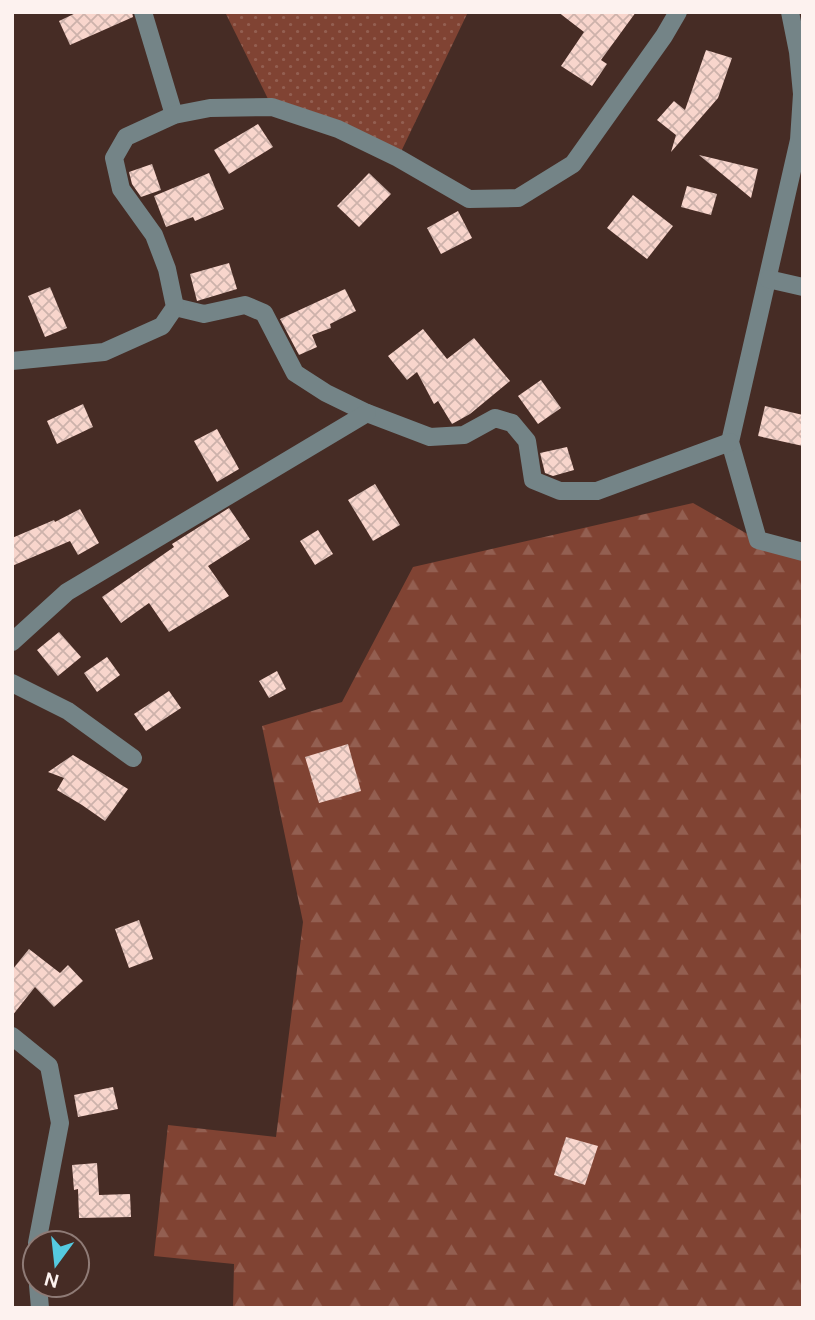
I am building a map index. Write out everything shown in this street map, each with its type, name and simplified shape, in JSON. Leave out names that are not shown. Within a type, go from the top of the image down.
[{"type":"street","points":[[143,12],[174,115]]},
{"type":"street","points":[[12,361],[104,352],[162,326],[175,307],[167,269],[154,235],[121,189],[114,158],[126,137],[174,115],[210,107],[272,107],[338,129],[398,158],[468,198],[518,198],[573,164],[664,36],[678,12]]},
{"type":"street","points":[[790,12],[798,52],[802,94],[799,140],[730,442],[758,540],[803,552]]},
{"type":"street","points":[[768,279],[803,287]]},
{"type":"street","points":[[175,307],[204,314],[245,305],[264,313],[296,373],[326,393],[367,413],[430,437],[464,435],[495,418],[512,423],[527,441],[533,480],[560,491],[597,491],[730,442]]},
{"type":"street","points":[[12,642],[67,593],[367,413]]},
{"type":"street","points":[[12,683],[68,711],[132,758]]},
{"type":"street","points":[[12,1036],[49,1066],[60,1123],[40,1229]]},
{"type":"green space","points":[[225,12],[468,12],[398,158],[272,107]]},
{"type":"green space","points":[[693,503],[758,540],[803,552],[803,1308],[233,1308],[234,1264],[154,1256],[168,1125],[276,1137],[303,922],[262,726],[342,702],[413,567]]},
{"type":"building","points":[[78,12],[132,12],[133,17],[70,45],[59,21]]},
{"type":"building","points":[[558,12],[636,12],[601,60],[607,64],[592,86],[561,66],[584,32]]},
{"type":"building","points":[[706,50],[732,58],[718,98],[671,152],[676,135],[657,120],[674,101],[685,110]]},
{"type":"building","points":[[258,124],[273,147],[229,174],[214,150]]},
{"type":"building","points":[[699,155],[758,169],[751,198]]},
{"type":"building","points":[[152,164],[161,190],[141,197],[132,184],[129,172]]},
{"type":"building","points":[[209,173],[224,209],[195,221],[193,217],[166,227],[154,196]]},
{"type":"building","points":[[369,173],[391,194],[359,227],[337,206]]},
{"type":"building","points":[[687,186],[717,194],[711,215],[681,207]]},
{"type":"building","points":[[633,195],[673,226],[647,259],[607,228]]},
{"type":"building","points":[[458,211],[472,238],[441,254],[427,228]]},
{"type":"building","points":[[229,263],[237,289],[197,301],[190,274]]},
{"type":"building","points":[[50,287],[67,328],[45,337],[28,296]]},
{"type":"building","points":[[345,289],[356,311],[330,324],[331,328],[312,335],[317,347],[299,355],[280,319]]},
{"type":"building","points":[[423,329],[447,359],[474,338],[510,381],[470,414],[452,424],[438,401],[434,404],[417,372],[407,380],[388,356]]},
{"type":"building","points":[[541,380],[561,408],[538,424],[518,396]]},
{"type":"building","points":[[83,404],[93,427],[57,444],[47,421]]},
{"type":"building","points":[[765,406],[803,415],[803,446],[758,436]]},
{"type":"building","points":[[217,429],[239,469],[217,482],[194,441]]},
{"type":"building","points":[[567,447],[574,470],[553,476],[545,473],[540,453]]},
{"type":"building","points":[[375,484],[400,525],[373,541],[348,500]]},
{"type":"building","points":[[229,508],[250,539],[208,566],[229,596],[169,632],[149,603],[121,623],[102,597],[174,547],[172,544]]},
{"type":"building","points":[[80,509],[99,543],[78,555],[70,541],[12,566],[12,538],[54,520],[55,522]]},
{"type":"building","points":[[318,530],[333,554],[315,565],[300,541]]},
{"type":"building","points":[[59,632],[81,657],[58,676],[37,650]]},
{"type":"building","points":[[107,657],[120,675],[97,692],[84,673]]},
{"type":"building","points":[[277,671],[286,689],[269,698],[259,681]]},
{"type":"building","points":[[169,691],[181,708],[146,731],[134,714]]},
{"type":"building","points":[[348,744],[361,791],[319,803],[305,757]]},
{"type":"building","points":[[73,755],[128,789],[105,821],[57,790],[64,778],[48,772]]},
{"type":"building","points":[[139,920],[153,959],[129,968],[115,929]]},
{"type":"building","points":[[29,949],[60,973],[68,965],[83,981],[54,1007],[35,987],[12,1016],[12,970]]},
{"type":"building","points":[[113,1087],[118,1109],[78,1117],[74,1095]]},
{"type":"building","points":[[566,1137],[598,1146],[585,1185],[554,1175]]},
{"type":"building","points":[[97,1163],[99,1195],[130,1194],[131,1217],[79,1218],[78,1189],[74,1190],[72,1165]]}]
